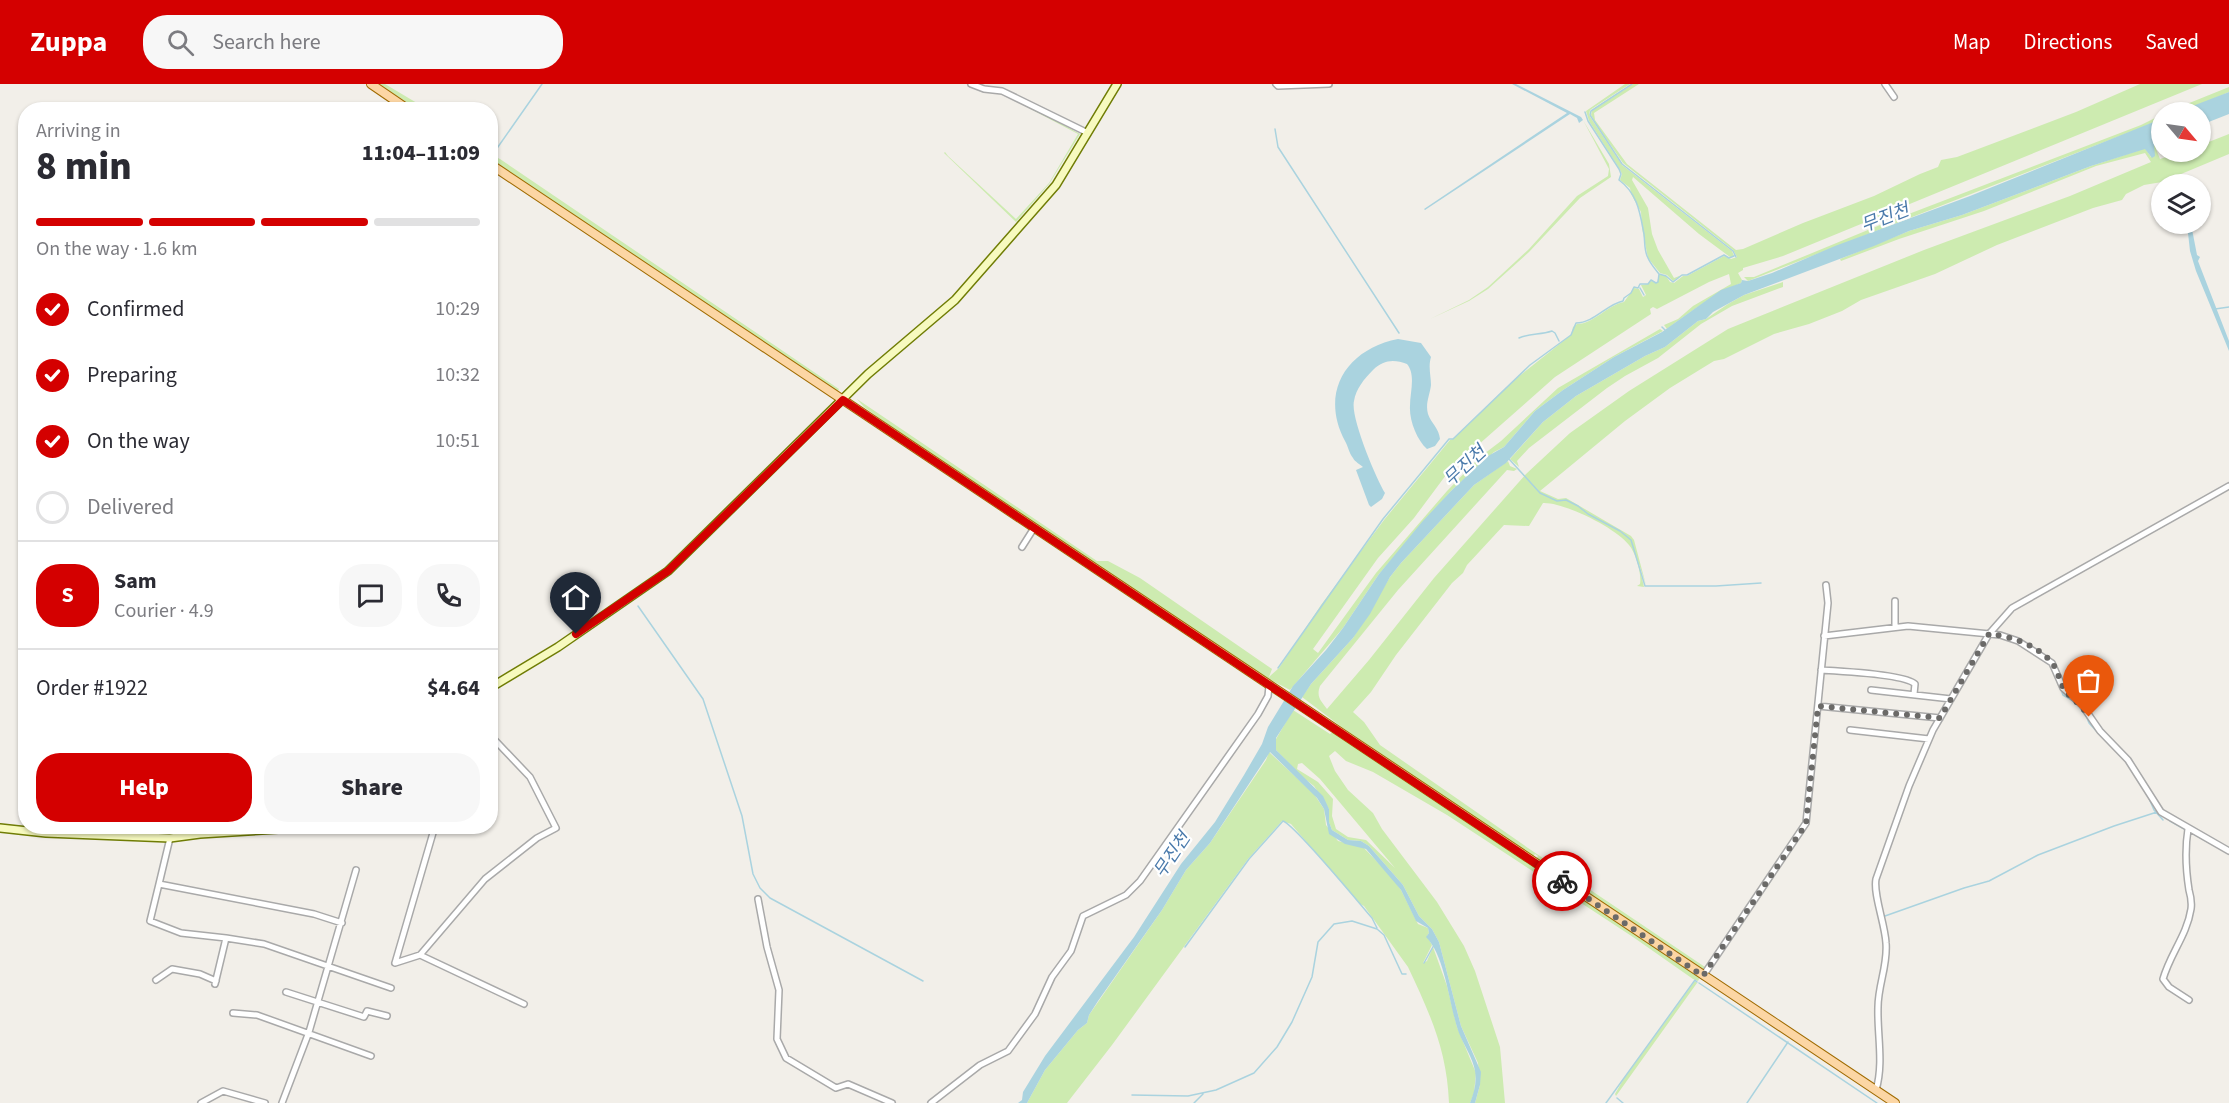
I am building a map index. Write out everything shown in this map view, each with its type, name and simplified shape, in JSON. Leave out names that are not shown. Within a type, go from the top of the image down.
[{"type":"main road","points":[[371,84],[397,102]]},
{"type":"main road","points":[[498,683],[558,647],[668,571],[868,374],[955,300],[1056,185],[1117,84]]},
{"type":"main road","points":[[498,169],[1895,1103]]},
{"type":"main road","points":[[0,828],[18,830]]},
{"type":"main road","points":[[71,834],[170,838],[200,834]]},
{"type":"street","points":[[971,84],[984,89],[1002,91],[1088,133]]},
{"type":"street","points":[[1276,84],[1278,86],[1329,84]]},
{"type":"street","points":[[1885,84],[1894,97]]},
{"type":"street","points":[[1876,1090],[1880,1030],[1878,1008],[1887,959],[1884,922],[1875,884],[1909,786],[1929,739],[1951,699],[1989,634],[2012,608],[2229,486]]},
{"type":"street","points":[[1022,547],[1034,528]]},
{"type":"street","points":[[1703,976],[1806,824],[1828,603],[1826,585]]},
{"type":"street","points":[[1895,601],[1895,627]]},
{"type":"street","points":[[1824,636],[1895,627],[1989,634],[2018,640],[2048,658],[2056,668],[2064,688],[2082,705],[2100,731],[2128,759],[2161,812],[2229,851]]},
{"type":"street","points":[[1821,670],[1885,676],[1911,681],[1915,684],[1914,694]]},
{"type":"street","points":[[931,1103],[980,1065],[1008,1051],[1035,1014],[1052,977],[1071,951],[1083,916],[1126,895],[1140,880],[1258,714],[1273,688]]},
{"type":"street","points":[[1871,690],[1951,699]]},
{"type":"street","points":[[1818,706],[1940,718]]},
{"type":"street","points":[[1850,730],[1929,739]]},
{"type":"street","points":[[433,834],[395,963],[420,955],[486,879],[537,838],[556,828],[530,777],[498,743]]},
{"type":"street","points":[[2188,829],[2189,889],[2192,899],[2190,912],[2185,931],[2163,979],[2169,987],[2189,1000]]},
{"type":"street","points":[[170,838],[150,921],[181,933],[264,944],[391,988]]},
{"type":"street","points":[[282,1103],[319,1002],[356,870]]},
{"type":"street","points":[[159,884],[315,914],[342,923]]},
{"type":"street","points":[[758,899],[767,947],[779,990],[777,1039],[786,1058],[836,1088],[848,1084],[892,1103]]},
{"type":"street","points":[[156,980],[172,969],[200,974],[215,982],[226,938]]},
{"type":"street","points":[[420,955],[524,1004]]},
{"type":"street","points":[[286,992],[364,1017],[367,1011],[387,1016]]},
{"type":"street","points":[[233,1013],[257,1015],[371,1056]]},
{"type":"street","points":[[201,1103],[223,1091],[265,1103]]},
{"type":"green space","points":[[379,84],[385,84],[415,102],[406,102]]},
{"type":"green space","points":[[1625,84],[1630,84],[1590,110],[1589,115],[1622,165],[1732,251],[1734,256],[1730,257],[1699,234],[1633,177],[1632,180],[1648,208],[1652,234],[1658,250],[1674,278],[1682,275],[1673,281],[1667,275],[1660,273],[1648,258],[1641,212],[1630,188],[1620,180],[1622,174],[1589,121],[1586,111]]},
{"type":"green space","points":[[1633,84],[1639,84],[1594,113],[1595,120],[1627,164],[1736,250],[1874,196],[1938,167],[1941,160],[1957,157],[2076,112],[2140,84],[2202,84],[2158,102],[2151,102],[2151,105],[1783,256],[1743,268],[1738,273],[1742,280],[1741,283],[1712,298],[1667,329],[1664,325],[1678,319],[1693,306],[1731,284],[1729,274],[1657,309],[1653,307],[1650,309],[1651,314],[1555,377],[1446,475],[1414,518],[1378,558],[1313,649],[1318,653],[1376,573],[1447,491],[1480,457],[1501,441],[1558,388],[1660,329],[1663,331],[1614,357],[1535,411],[1504,447],[1494,452],[1451,491],[1379,574],[1343,628],[1290,690],[1256,672],[893,428],[864,407],[857,399],[1097,561],[1108,561],[1140,578],[1272,669],[1269,677],[1279,668],[1321,605],[1384,520],[1450,440],[1513,381],[1571,335],[1573,327],[1624,302],[1634,288],[1639,289],[1643,297],[1646,295],[1641,285],[1651,281],[1657,283],[1659,274],[1666,276],[1670,282],[1674,283],[1683,276],[1724,256],[1731,259],[1737,257],[1733,250],[1623,163],[1598,127],[1591,115],[1592,111]]},
{"type":"green space","points":[[2229,87],[2229,92],[2206,102],[2192,102]]},
{"type":"green space","points":[[1004,93],[1080,134],[1049,184],[1016,222],[944,153],[1016,219],[1049,183],[1078,134],[1002,94]]},
{"type":"green space","points":[[1583,120],[1609,164],[1611,177],[1580,198],[1529,252],[1488,289],[1469,301],[1430,319],[1469,300],[1488,287],[1529,249],[1577,196],[1608,176],[1609,169]]},
{"type":"green space","points":[[2151,120],[2151,123],[2143,127],[1748,281],[1744,277],[1754,277],[1880,225]]},
{"type":"green space","points":[[2229,134],[2229,154],[2211,162],[2211,141]]},
{"type":"green space","points":[[2145,148],[2151,157],[2151,162],[2145,153],[2096,166],[1984,211],[1841,261],[1840,259],[1909,231],[1962,215]]},
{"type":"green space","points":[[498,158],[839,389],[838,391],[498,164]]},
{"type":"green space","points":[[2151,162],[2210,162],[2181,174],[2151,174],[2151,184],[2126,194],[2122,200],[2093,208],[1997,245],[1935,274],[1861,300],[1842,311],[1809,324],[1774,334],[1724,359],[1714,361],[1670,388],[1625,421],[1540,491],[1558,499],[1566,498],[1631,536],[1646,585],[1638,561],[1644,587],[1637,586],[1640,584],[1638,564],[1632,549],[1622,538],[1602,524],[1576,511],[1543,503],[1529,526],[1504,525],[1467,565],[1463,573],[1452,583],[1396,655],[1371,692],[1353,712],[1364,722],[1380,745],[1705,967],[1703,970],[1536,859],[1538,856],[1535,854],[1533,857],[1343,728],[1302,697],[1353,638],[1401,563],[1474,485],[1508,461],[1510,466],[1517,469],[1507,470],[1398,590],[1320,686],[1319,696],[1327,709],[1434,578],[1526,474],[1570,433],[1629,391],[1728,329],[1924,250],[2070,196]]},
{"type":"green space","points":[[1783,282],[1783,287],[1732,306],[1701,324],[1658,358],[1607,388],[1529,448],[1517,461],[1519,467],[1510,459],[1543,422],[1576,396],[1665,347],[1698,321],[1706,319],[1744,295]]},
{"type":"green space","points":[[1293,710],[1330,734],[1333,732],[1700,977],[1698,981],[1447,815],[1373,772],[1346,761],[1335,751],[1329,756],[1335,771],[1348,790],[1373,813],[1382,829],[1437,902],[1464,946],[1475,971],[1500,1047],[1505,1103],[1475,1103],[1480,1085],[1478,1063],[1461,1026],[1439,942],[1432,929],[1419,916],[1403,885],[1369,846],[1361,841],[1348,840],[1332,830],[1329,822],[1329,809],[1314,786],[1276,750],[1276,739]],"holes":[[[1302,763],[1320,779],[1395,868],[1366,840],[1348,837],[1336,829],[1332,816],[1333,799],[1318,782],[1297,769],[1298,764]]]},
{"type":"green space","points":[[1269,752],[1314,794],[1324,809],[1326,825],[1338,841],[1363,847],[1401,890],[1418,924],[1428,928],[1427,936],[1432,945],[1423,963],[1427,961],[1433,947],[1447,986],[1457,1027],[1476,1073],[1474,1093],[1470,1103],[1449,1103],[1441,1049],[1408,967],[1364,906],[1291,824],[1282,821],[1248,859],[1067,1103],[1027,1103],[1045,1070],[1078,1030],[1087,1023],[1089,1015],[1162,910],[1186,870],[1210,843],[1266,760]]},
{"type":"green space","points":[[1695,981],[1697,983],[1616,1096],[1623,1080]]},
{"type":"water","points":[[1512,84],[1516,84],[1583,120],[1579,123],[1577,118],[1570,114],[1425,210],[1567,113]]},
{"type":"water","points":[[2229,92],[2229,114],[2211,121],[2211,102],[2203,102]]},
{"type":"water","points":[[2151,123],[2151,157],[2145,149],[2091,166],[1962,215],[1909,231],[1744,295],[1713,312],[1706,319],[1698,321],[1665,347],[1576,396],[1543,422],[1506,463],[1474,485],[1401,563],[1353,638],[1311,684],[1276,738],[1276,750],[1323,796],[1329,809],[1329,822],[1332,830],[1348,840],[1361,841],[1369,846],[1403,885],[1419,916],[1432,929],[1439,942],[1461,1026],[1481,1072],[1475,1103],[1470,1103],[1476,1075],[1474,1066],[1459,1033],[1443,969],[1433,946],[1426,937],[1429,933],[1428,928],[1416,921],[1401,890],[1366,849],[1345,844],[1329,834],[1324,809],[1317,798],[1270,752],[1210,843],[1186,870],[1162,910],[1098,1001],[1087,1023],[1078,1030],[1045,1070],[1027,1103],[1018,1103],[1022,1100],[1023,1092],[1045,1056],[1134,937],[1181,864],[1215,822],[1262,744],[1268,727],[1293,686],[1343,628],[1379,574],[1451,491],[1488,456],[1504,447],[1535,411],[1563,390],[1614,357],[1662,332],[1721,290],[1741,283],[1742,280],[1748,281],[1772,273],[1835,246],[1970,196]]},
{"type":"water","points":[[2188,234],[2193,234],[2197,255],[2200,257],[2198,261],[2229,341],[2229,351],[2196,271]]},
{"type":"water","points":[[1398,339],[1421,343],[1431,357],[1431,385],[1427,410],[1440,439],[1435,446],[1427,449],[1414,429],[1410,411],[1412,378],[1407,364],[1389,361],[1373,370],[1359,388],[1354,401],[1356,420],[1365,447],[1385,493],[1382,499],[1371,507],[1356,470],[1363,467],[1352,456],[1338,423],[1335,406],[1337,390],[1343,375],[1365,352],[1380,344]]},
{"type":"waterway","points":[[498,147],[542,84]]},
{"type":"waterway","points":[[1632,84],[1591,111],[1590,115],[1622,164],[1733,251],[1736,257]]},
{"type":"waterway","points":[[1278,668],[1383,519],[1449,439],[1453,439],[1530,365],[1571,335],[1576,323],[1589,320],[1623,301],[1634,287],[1638,288],[1640,284],[1648,284],[1651,280],[1658,282],[1659,274],[1646,252],[1637,204],[1630,191],[1619,180],[1621,174],[1619,169],[1588,121],[1585,112]]},
{"type":"waterway","points":[[1275,129],[1278,147],[1399,333]]},
{"type":"waterway","points":[[1659,274],[1673,282],[1682,275],[1687,275],[1724,255],[1729,258],[1734,256]]},
{"type":"waterway","points":[[1640,288],[1644,295]]},
{"type":"waterway","points":[[2215,309],[2229,307]]},
{"type":"waterway","points":[[1662,327],[1666,331]]},
{"type":"waterway","points":[[1519,338],[1552,331],[1559,341]]},
{"type":"waterway","points":[[1509,459],[1540,493],[1557,501],[1566,500],[1578,506],[1631,540],[1645,586],[1716,586],[1761,583]]},
{"type":"waterway","points":[[638,606],[703,699],[742,816],[753,874],[760,888],[770,898],[923,981]]},
{"type":"waterway","points":[[2060,687],[2063,695],[2077,703]]},
{"type":"waterway","points":[[2085,713],[2089,723],[2099,734]]},
{"type":"waterway","points":[[2148,796],[2154,810],[2163,820]]},
{"type":"waterway","points":[[1885,916],[1989,881],[2038,855],[2157,812]]},
{"type":"waterway","points":[[1185,947],[1249,859],[1283,821],[1327,865],[1372,918],[1377,928]]},
{"type":"waterway","points":[[2170,821],[2186,830]]},
{"type":"waterway","points":[[2190,832],[2215,846]]},
{"type":"waterway","points":[[1132,1095],[1188,1096],[1216,1090],[1254,1073],[1277,1047],[1292,1022],[1312,977],[1318,942],[1334,924],[1352,921],[1377,929],[1384,935],[1402,974],[1406,974]]},
{"type":"waterway","points":[[1424,963],[1434,945]]},
{"type":"waterway","points":[[1606,1103],[1695,980],[1697,982]]},
{"type":"waterway","points":[[1699,983],[1877,1103]]},
{"type":"waterway","points":[[1747,1103],[1788,1042]]},
{"type":"waterway","points":[[1194,1103],[1203,1094]]},
{"type":"waterway","points":[[1617,1098],[1623,1103]]},
{"type":"way so far","points":[[1562,881],[1703,976],[1806,824],[1818,706],[1940,718],[1989,634],[2018,640],[2048,658],[2056,668],[2064,688],[2082,705],[2089,717]]},
{"type":"route","points":[[576,634],[668,571],[843,400],[1562,881]]},
{"type":"water label","name":"무진천","points":[[1885,218]]},
{"type":"water label","name":"무진천","points":[[1465,466]]},
{"type":"water label","name":"무진천","points":[[1172,855]]}]
